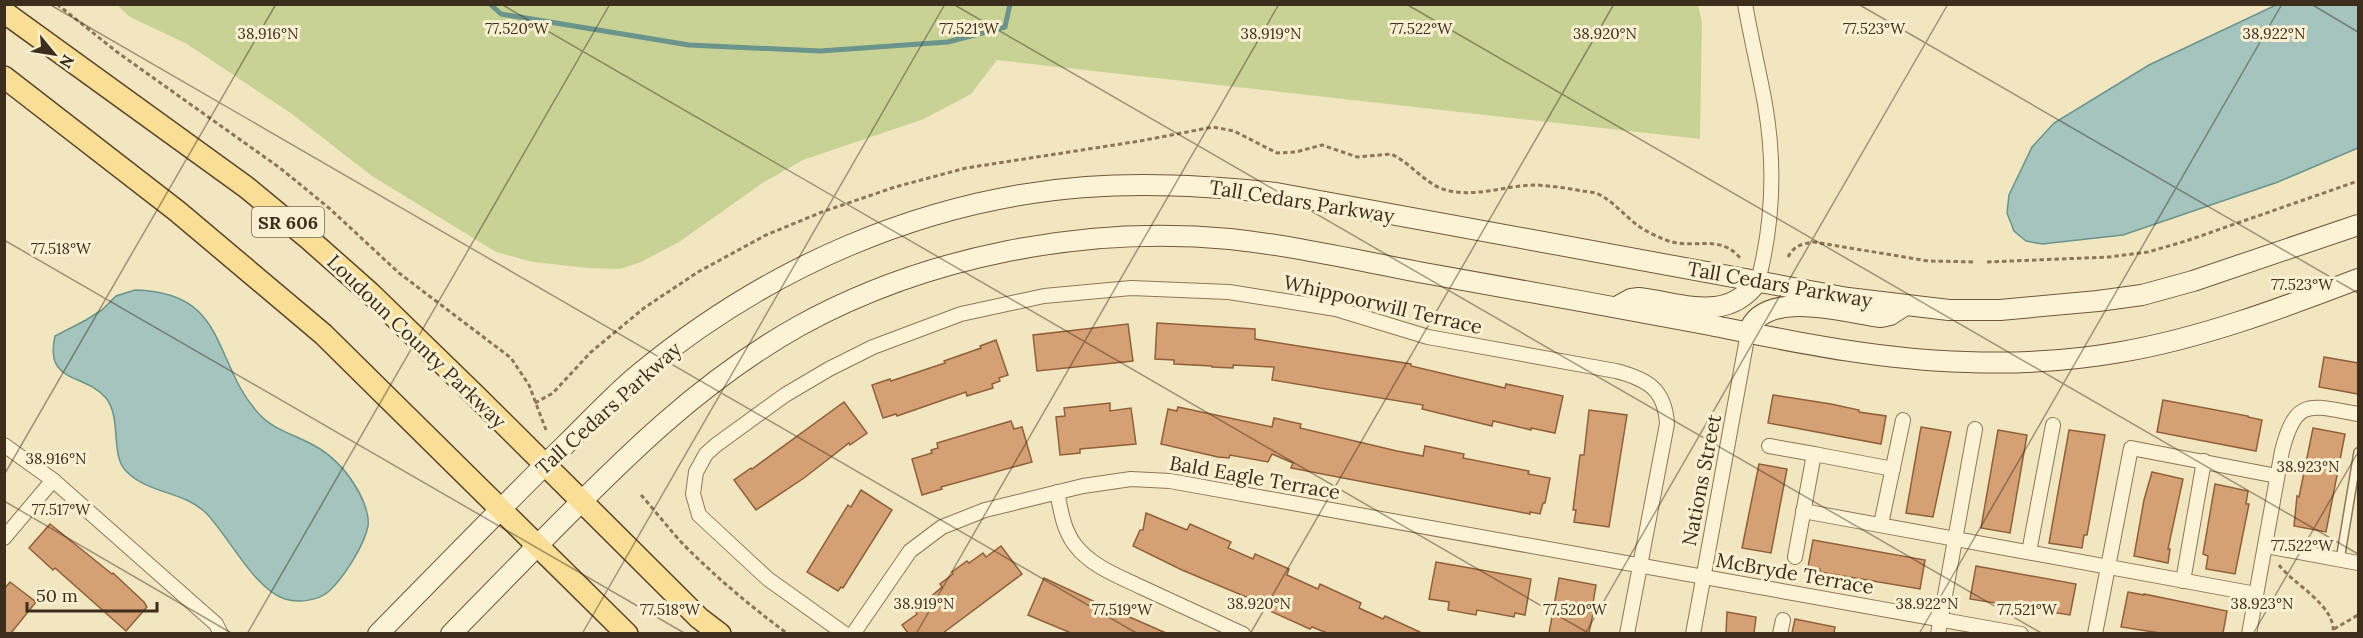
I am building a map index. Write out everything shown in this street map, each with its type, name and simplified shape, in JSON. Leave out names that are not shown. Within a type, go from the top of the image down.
[{"type":"main road","name":"Loudoun County Parkway","points":[[4,12],[246,188],[309,238],[370,293],[699,618],[720,633]]},
{"type":"main road","name":"SR 606","points":[[4,77],[177,211],[323,334],[627,633]]},
{"type":"main road","name":"Tall Cedars Parkway","points":[[378,633],[638,375],[689,334],[734,304],[788,273],[902,225],[967,206],[1023,195],[1086,187],[1148,184],[1276,192],[1848,298],[1948,310],[2000,310],[2098,302],[2142,295],[2193,281],[2358,225]]},
{"type":"main road","points":[[451,633],[631,451],[708,385],[802,325],[867,295],[928,271],[1018,249],[1059,243],[1152,236],[1232,239],[1850,352],[1920,360],[1978,362],[2065,360],[2122,352],[2173,340],[2285,306],[2358,279]]},
{"type":"main road","points":[[1615,308],[1631,299],[1639,298],[1709,309],[1748,295],[1758,281]]},
{"type":"main road","points":[[1748,333],[1751,325],[1766,313],[1792,306],[1818,306],[1881,317],[1890,315],[1904,306]]},
{"type":"street","points":[[1745,4],[1765,105],[1771,156],[1768,232],[1765,258],[1758,281]]},
{"type":"street","name":"Whippoorwill Terrace","points":[[845,633],[768,579],[699,515],[694,500],[694,482],[700,462],[706,453],[785,395],[873,347],[961,314],[1044,296],[1131,288],[1229,292],[1336,309],[1428,337],[1616,370],[1640,379],[1659,393],[1666,408],[1667,424],[1627,633]]},
{"type":"street","name":"Nations Street","points":[[1693,633],[1748,333]]},
{"type":"street","points":[[2248,633],[2287,430],[2299,412],[2313,407],[2358,414]]},
{"type":"street","points":[[1881,524],[1903,420]]},
{"type":"street","points":[[2029,552],[2053,425]]},
{"type":"street","points":[[1938,633],[1975,429]]},
{"type":"street","points":[[4,445],[53,480],[216,624],[221,633]]},
{"type":"street","points":[[1770,446],[1893,469]]},
{"type":"street","points":[[2095,633],[2131,448],[2277,476]]},
{"type":"street","points":[[1795,557],[1814,454]]},
{"type":"street","points":[[2183,581],[2204,461]]},
{"type":"street","points":[[4,538],[53,480]]},
{"type":"street","name":"Bald Eagle Terrace","points":[[852,633],[910,551],[942,528],[1000,506],[1107,481],[1170,481],[1703,576]]},
{"type":"street","points":[[1058,492],[1068,533],[1075,545],[1092,562],[1170,601],[1243,633]]},
{"type":"street","points":[[1803,511],[2256,594]]},
{"type":"street","points":[[2266,546],[2358,563]]},
{"type":"street","name":"McBryde Terrace","points":[[1703,576],[2021,633]]},
{"type":"lane","points":[[2340,560],[2356,486],[2358,452]]},
{"type":"path","points":[[57,4],[117,52],[289,175],[399,273],[511,358],[529,385],[546,430]]},
{"type":"path","points":[[535,403],[553,393],[591,352],[644,308],[698,272],[766,235],[822,212],[895,187],[966,168],[1140,141],[1213,127],[1234,131],[1277,153],[1296,152],[1322,145],[1357,158],[1391,154],[1428,181],[1440,188],[1453,191],[1494,191],[1536,185],[1596,193],[1604,196],[1638,226],[1668,241],[1721,244],[1733,250],[1741,259]]},
{"type":"path","points":[[1987,262],[2109,257],[2148,252],[2186,242],[2358,181]]},
{"type":"path","points":[[1788,257],[1793,249],[1802,243],[1814,242],[1918,260],[1976,262]]},
{"type":"path","points":[[641,495],[692,553],[740,598],[788,633]]},
{"type":"path","points":[[2279,565],[2325,608],[2334,622],[2333,631]]},
{"type":"path","points":[[2333,631],[2358,615]]},
{"type":"green space","points":[[117,5],[1698,5],[1702,22],[1700,139],[997,60],[971,94],[924,119],[803,160],[764,182],[679,242],[641,262],[620,269],[588,268],[533,262],[496,252],[372,176],[292,114],[187,44],[130,17]]},
{"type":"water","points":[[2276,5],[2358,5],[2358,148],[2278,182],[2123,235],[2042,244],[2026,241],[2014,231],[2007,213],[2009,195],[2032,147],[2054,123],[2149,65]]},
{"type":"water","points":[[135,290],[166,294],[188,303],[203,317],[215,334],[244,395],[260,415],[272,425],[321,449],[342,467],[357,488],[368,516],[366,534],[346,571],[324,595],[296,601],[285,599],[274,593],[252,573],[206,513],[187,500],[135,479],[126,471],[118,456],[114,416],[106,398],[97,390],[68,376],[55,362],[53,351],[55,336],[102,310],[116,296]]},
{"type":"building","points":[[1157,323],[1255,329],[1255,339],[1411,364],[1411,366],[1505,388],[1506,384],[1563,396],[1555,433],[1493,421],[1492,426],[1422,409],[1423,405],[1272,380],[1274,367],[1233,365],[1233,368],[1212,367],[1174,364],[1174,360],[1155,359]]},
{"type":"building","points":[[1128,324],[1133,361],[1037,371],[1033,335]]},
{"type":"building","points":[[996,340],[1008,375],[992,384],[993,388],[967,396],[966,392],[897,416],[896,414],[883,418],[872,385],[945,363],[944,361],[981,348],[980,346]]},
{"type":"building","points":[[2324,357],[2358,363],[2358,394],[2319,387]]},
{"type":"building","points":[[1773,395],[1886,416],[1881,444],[1768,423]]},
{"type":"building","points":[[2163,400],[2262,420],[2256,451],[2157,432]]},
{"type":"building","points":[[844,402],[867,433],[850,445],[849,443],[804,478],[756,510],[734,480]]},
{"type":"building","points":[[1110,403],[1110,411],[1131,408],[1136,444],[1080,449],[1080,453],[1060,455],[1056,417],[1065,416],[1064,408]]},
{"type":"building","points":[[1178,407],[1272,427],[1274,418],[1301,424],[1300,428],[1397,451],[1423,456],[1425,446],[1464,454],[1463,458],[1529,471],[1528,474],[1550,478],[1545,503],[1543,503],[1540,514],[1530,512],[1530,514],[1291,468],[1293,463],[1272,454],[1268,462],[1230,455],[1229,458],[1218,457],[1161,444],[1168,409],[1177,411]]},
{"type":"building","points":[[1589,410],[1627,415],[1609,527],[1574,522],[1576,510],[1573,510],[1580,455],[1584,455]]},
{"type":"building","points":[[1011,421],[1014,429],[1022,427],[1032,462],[941,487],[942,489],[922,495],[912,459],[932,453],[931,450],[938,448],[937,443]]},
{"type":"building","points":[[1921,427],[1951,432],[1933,517],[1906,513]]},
{"type":"building","points":[[2313,428],[2345,434],[2326,532],[2294,526],[2297,496],[2299,497]]},
{"type":"building","points":[[1998,430],[2027,435],[2010,533],[1981,528]]},
{"type":"building","points":[[2069,430],[2105,435],[2087,535],[2084,535],[2082,548],[2049,543]]},
{"type":"building","points":[[1759,464],[1787,469],[1771,553],[1742,548]]},
{"type":"building","points":[[2152,472],[2183,479],[2168,549],[2170,549],[2168,563],[2134,556],[2144,500]]},
{"type":"building","points":[[2215,484],[2248,491],[2246,504],[2249,504],[2235,574],[2206,569],[2208,556],[2203,554]]},
{"type":"building","points":[[861,490],[892,510],[843,588],[841,587],[838,591],[807,572],[848,505],[851,507]]},
{"type":"building","points":[[1146,513],[1187,530],[1190,524],[1231,542],[1228,548],[1253,559],[1255,554],[1289,569],[1287,575],[1318,589],[1320,584],[1361,603],[1359,608],[1383,619],[1385,616],[1422,633],[1327,633],[1312,627],[1310,629],[1261,607],[1263,604],[1182,570],[1133,546],[1140,530],[1143,530]]},
{"type":"building","points":[[50,524],[113,573],[144,602],[147,607],[126,631],[29,548]]},
{"type":"building","points":[[1813,540],[1925,560],[1920,589],[1820,572],[1820,569],[1808,567]]},
{"type":"building","points":[[1001,546],[1022,574],[943,633],[908,633],[902,625],[917,614],[915,610],[942,587],[940,584],[953,574],[952,572],[983,553],[986,557]]},
{"type":"building","points":[[1436,562],[1531,579],[1525,615],[1515,613],[1514,617],[1477,610],[1476,615],[1448,610],[1449,602],[1429,599]]},
{"type":"building","points":[[1976,566],[2076,584],[2070,615],[1970,599]]},
{"type":"building","points":[[1044,578],[1166,633],[1071,633],[1028,615]]},
{"type":"building","points":[[1559,578],[1596,585],[1589,633],[1549,633]]},
{"type":"building","points":[[10,582],[36,602],[11,633],[4,633],[4,589]]},
{"type":"building","points":[[2128,592],[2227,611],[2223,633],[2160,633],[2121,627]]},
{"type":"building","points":[[1727,612],[1756,617],[1754,633],[1726,633]]},
{"type":"building","points":[[1795,619],[1835,627],[1834,633],[1792,633]]},
{"type":"waterway","points":[[490,4],[501,14],[689,45],[820,51],[948,42],[1005,27],[1010,4]]}]
